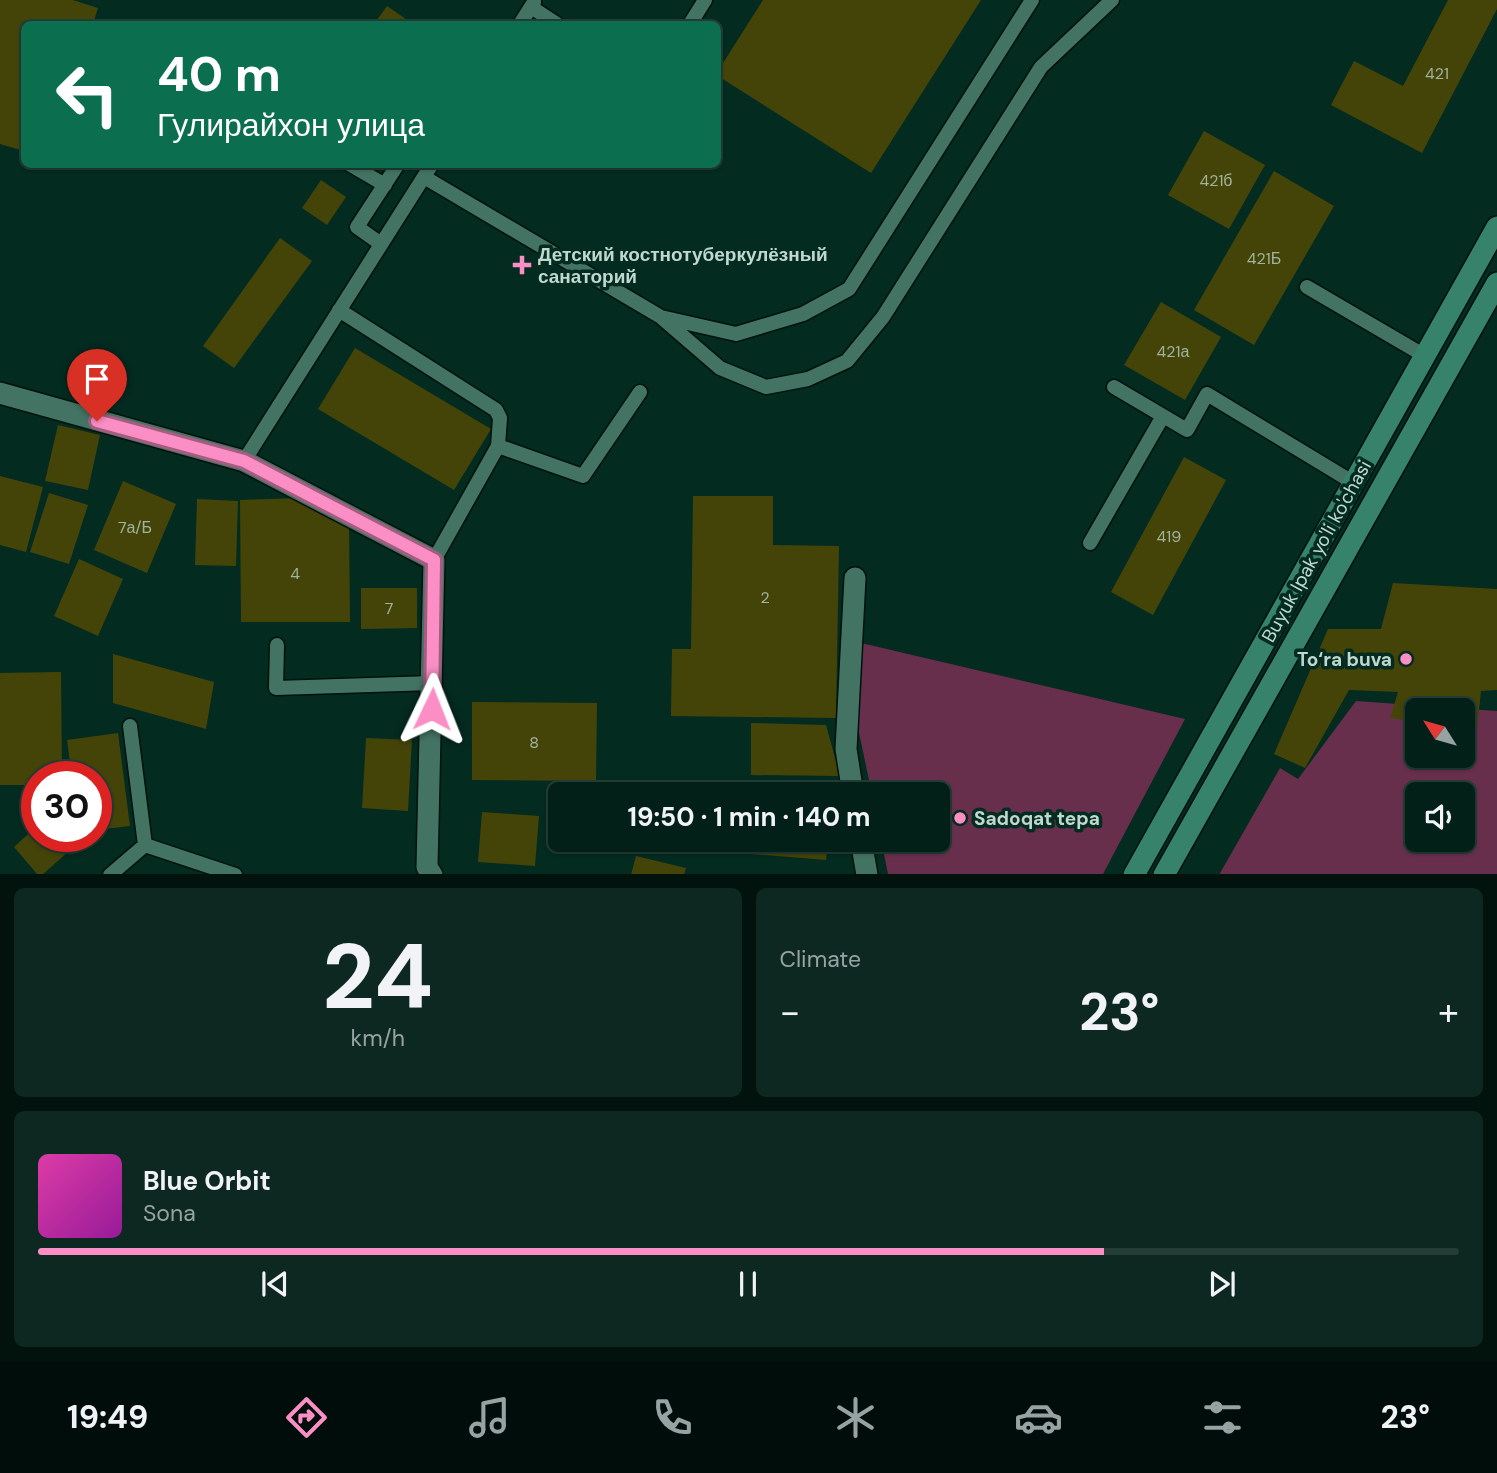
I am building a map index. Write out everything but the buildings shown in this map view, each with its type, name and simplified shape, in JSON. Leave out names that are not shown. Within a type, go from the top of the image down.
[{"type":"main road","name":"Buyuk Ipak yo'li ko'chasi","points":[[1134,874],[1497,228]]},
{"type":"main road","name":"Buyuk Ipak yo'li ko'chasi","points":[[1164,874],[1497,283]]},
{"type":"street","points":[[0,393],[244,461],[434,560],[427,867],[432,874]]},
{"type":"street","points":[[851,782],[846,749],[855,578]]},
{"type":"street","points":[[863,852],[867,874]]},
{"type":"lane","points":[[692,21],[705,0]]},
{"type":"lane","points":[[661,317],[736,334],[803,314],[849,289],[1032,0]]},
{"type":"lane","points":[[244,461],[428,171],[661,317],[720,368],[766,387],[808,379],[847,361],[883,317],[1041,67],[1112,0]]},
{"type":"lane","points":[[522,21],[533,4],[553,21]]},
{"type":"lane","points":[[356,168],[385,185]]},
{"type":"lane","points":[[381,244],[357,226],[396,168]]},
{"type":"lane","points":[[1307,287],[1425,356]]},
{"type":"lane","points":[[339,310],[496,410],[500,418],[498,446],[434,560]]},
{"type":"lane","points":[[1114,387],[1187,430],[1207,394],[1354,482]]},
{"type":"lane","points":[[498,446],[583,475],[640,392]]},
{"type":"lane","points":[[1090,543],[1163,416]]},
{"type":"lane","points":[[277,645],[276,688],[433,682]]},
{"type":"lane","points":[[130,726],[145,845]]},
{"type":"lane","points":[[110,874],[145,845]]},
{"type":"lane","points":[[145,845],[235,874]]},
{"type":"shaded area","points":[[861,643],[1185,719],[1103,874],[888,874],[883,852],[950,852],[950,782],[869,782],[858,728]]},
{"type":"shaded area","points":[[1356,701],[1405,704],[1405,768],[1475,768],[1475,709],[1497,711],[1497,874],[1220,874],[1280,768],[1298,779]]},
{"type":"place","name":"Детский костнотуберкулёзный санаторий","points":[[522,265]]},
{"type":"place","name":"To‘ra buva","points":[[1406,659]]},
{"type":"place","name":"Sadoqat tepa","points":[[960,818]]},
{"type":"route","points":[[97,421],[244,461],[434,560],[432,709]]}]
